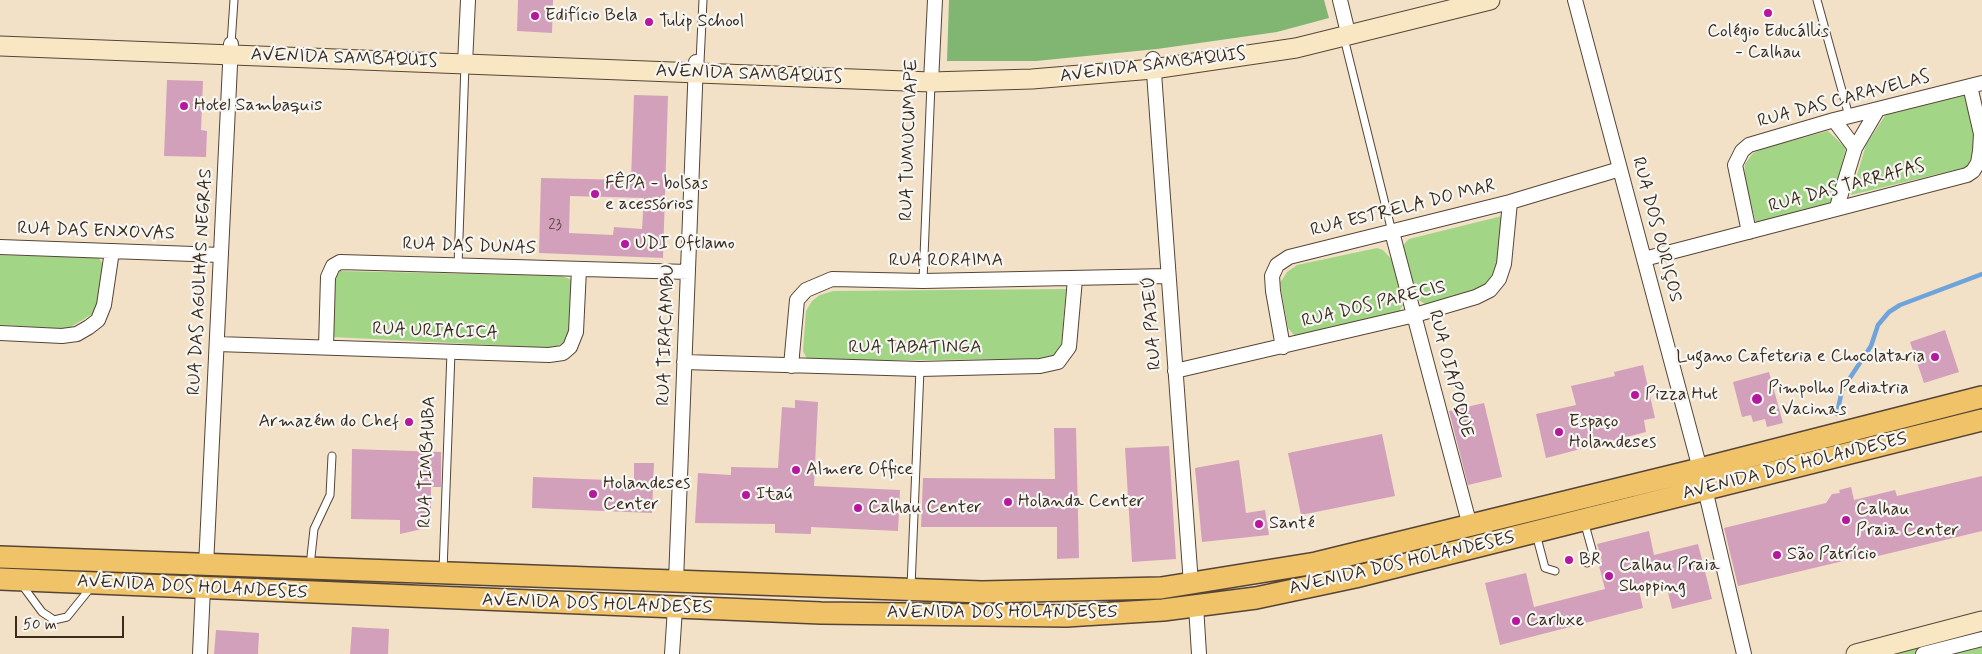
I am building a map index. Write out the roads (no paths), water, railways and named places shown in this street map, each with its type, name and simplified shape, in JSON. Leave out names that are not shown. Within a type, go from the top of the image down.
[{"type":"main road","name":"AVENIDA SAMBAQUIS","points":[[0,35],[231,49],[1032,79],[1296,48],[1347,33],[1442,0]]},
{"type":"main road","name":"AVENIDA SAMBAQUIS","points":[[1347,33],[1490,0]]},
{"type":"main road","name":"AVENIDA SAMBAQUIS","points":[[0,46],[231,49]]},
{"type":"main road","name":"AVENIDA DOS HOLANDESES","points":[[10,580],[675,608],[1008,616],[1066,616],[1196,606],[1256,598],[1355,577],[1584,520],[1703,479],[1982,397]]},
{"type":"main road","name":"AVENIDA DOS HOLANDESES","points":[[0,557],[206,566],[982,592],[1074,592],[1161,588],[1316,563],[1470,526],[1982,420]]},
{"type":"main road","points":[[505,601],[504,586],[510,580],[578,583],[598,578]]},
{"type":"main road","points":[[623,606],[639,599],[728,600],[734,598],[737,594],[737,583]]},
{"type":"main road","points":[[1856,654],[1982,621]]},
{"type":"street","points":[[466,58],[468,0]]},
{"type":"street","name":"RUA TUMUCUMAPE","points":[[932,76],[935,0]]},
{"type":"street","points":[[1340,0],[1347,33]]},
{"type":"street","name":"RUA DOS OURIÇOS","points":[[1574,0],[1703,479],[1744,654]]},
{"type":"street","name":"RUA DAS AGULHAS NEGRAS","points":[[206,566],[231,49]]},
{"type":"street","name":"RUA PAJEÚ","points":[[1153,64],[1191,584]]},
{"type":"street","name":"RUA TIRACAMBU","points":[[676,581],[697,65]]},
{"type":"street","name":"RUA DAS CARAVELAS","points":[[1749,232],[1735,174],[1735,165],[1742,151],[1759,140],[1976,84]]},
{"type":"street","name":"RUA DAS TARRAFAS","points":[[1644,258],[1967,175],[1973,171],[1978,163],[1981,134],[1976,84]]},
{"type":"street","points":[[1837,208],[1856,148],[1878,109]]},
{"type":"street","points":[[1834,120],[1856,148]]},
{"type":"street","name":"RUA ESTRELA DO MAR","points":[[1284,347],[1273,291],[1272,276],[1277,265],[1288,257],[1510,202],[1620,169]]},
{"type":"street","name":"RUA DOS PARECIS","points":[[1175,371],[1415,315],[1476,297],[1490,290],[1499,279],[1504,264],[1510,202]]},
{"type":"street","name":"RUA OIAPOQUE","points":[[1392,232],[1470,526]]},
{"type":"street","name":"RUA DAS ENXOVAS","points":[[0,247],[221,255]]},
{"type":"street","points":[[0,333],[62,336],[77,334],[89,327],[98,320],[104,304],[112,251]]},
{"type":"street","name":"RUA DAS DUNAS","points":[[326,347],[328,277],[333,266],[340,262],[688,272]]},
{"type":"street","name":"RUA URIACICA","points":[[217,344],[549,355],[562,353],[570,347],[576,332],[579,269]]},
{"type":"street","name":"RUA RORAIMA","points":[[791,366],[797,300],[806,290],[832,279],[923,281],[1168,276]]},
{"type":"street","name":"RUA TABATINGA","points":[[684,362],[920,369],[1040,366],[1058,362],[1069,347],[1075,279]]},
{"type":"street","points":[[200,654],[203,588]]},
{"type":"street","points":[[1196,606],[1199,654]]},
{"type":"street","points":[[672,654],[675,608]]},
{"type":"street","points":[[1923,654],[1982,639]]},
{"type":"lane","name":"RUA DAS AGULHAS NEGRAS","points":[[231,49],[234,0]]},
{"type":"lane","name":"RUA TIRACAMBU","points":[[697,65],[703,0]]},
{"type":"lane","points":[[1817,0],[1849,116]]},
{"type":"lane","points":[[1347,33],[1392,232]]},
{"type":"lane","points":[[458,266],[466,58]]},
{"type":"lane","name":"RUA TUMUCUMAPE","points":[[923,281],[932,76]]},
{"type":"lane","name":"RUA TIMBAUBA","points":[[443,573],[451,352]]},
{"type":"lane","points":[[911,590],[920,369]]},
{"type":"lane","points":[[310,569],[314,529],[330,495],[332,456]]},
{"type":"lane","points":[[1584,520],[1594,557],[1587,563]]},
{"type":"lane","points":[[1535,532],[1545,568],[1555,571]]},
{"type":"lane","points":[[10,580],[42,612],[54,620],[67,617],[94,583]]},
{"type":"waterway","points":[[1837,414],[1842,390],[1871,346],[1878,325],[1889,312],[1900,305],[1982,274]]},
{"type":"place","name":"Colégio Educállis - Calhau","points":[[1768,13]]},
{"type":"place","name":"Edifício Bela","points":[[535,16]]},
{"type":"place","name":"Tulip School","points":[[649,22]]},
{"type":"place","name":"Hotel Sambaquis","points":[[184,106]]},
{"type":"place","name":"FÊPA - bolsas e acessórios","points":[[595,194]]},
{"type":"place","name":"UDI Oftlamo","points":[[625,244]]},
{"type":"place","name":"Lugano Cafeteria e Chocolataria","points":[[1935,357]]},
{"type":"place","name":"Pizza Hut","points":[[1635,395]]},
{"type":"place","name":"Pimpolho Pediatria e Vacinas","points":[[1757,399]]},
{"type":"place","name":"Armazém do Chef","points":[[409,422]]},
{"type":"place","name":"Espaço Holandeses","points":[[1559,432]]},
{"type":"place","name":"Almere Office","points":[[796,470]]},
{"type":"place","name":"Holandeses Center","points":[[593,494]]},
{"type":"place","name":"Itaú","points":[[746,495]]},
{"type":"place","name":"Holanda Center","points":[[1008,502]]},
{"type":"place","name":"Calhau Center","points":[[858,508]]},
{"type":"place","name":"Calhau Praia Center","points":[[1846,520]]},
{"type":"place","name":"Santé","points":[[1259,524]]},
{"type":"place","name":"São Patrício","points":[[1777,555]]},
{"type":"place","name":"BR","points":[[1569,560]]},
{"type":"place","name":"Calhau Praia Shopping","points":[[1609,576]]},
{"type":"place","name":"Carluxe","points":[[1516,621]]}]
